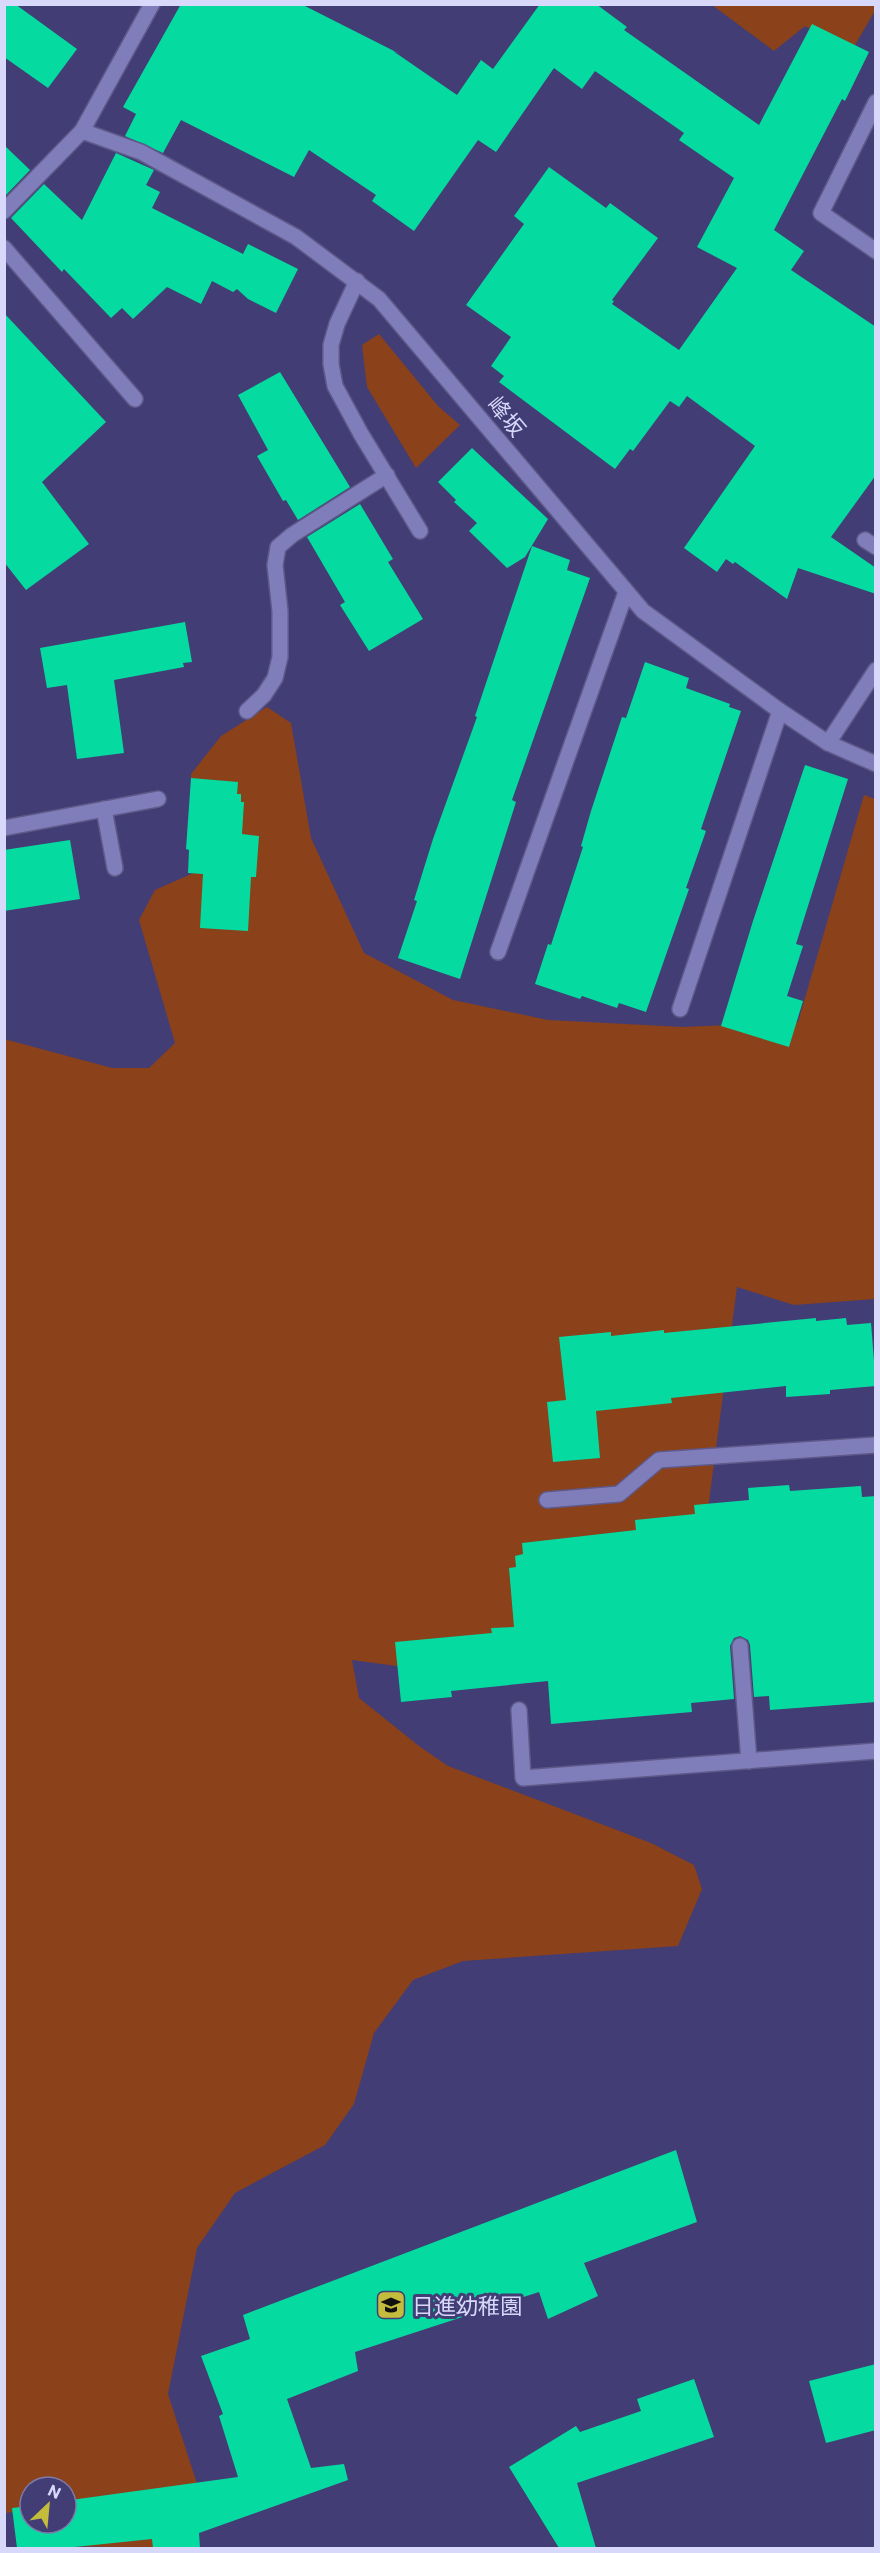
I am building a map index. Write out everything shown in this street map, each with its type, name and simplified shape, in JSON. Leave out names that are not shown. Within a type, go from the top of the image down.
[{"type":"street","points":[[4,211],[82,131],[152,4]]},
{"type":"street","points":[[876,102],[821,213],[876,251]]},
{"type":"street","name":"峰坂","points":[[82,131],[141,152],[296,237],[357,281],[379,299],[643,611],[780,711],[828,742],[876,764]]},
{"type":"street","points":[[4,248],[135,399]]},
{"type":"street","points":[[357,281],[337,324],[332,345],[331,364],[335,386],[420,531]]},
{"type":"street","points":[[247,711],[264,695],[275,678],[280,657],[280,611],[275,565],[278,547],[292,535],[387,475]]},
{"type":"street","points":[[498,952],[626,592]]},
{"type":"street","points":[[828,742],[876,670]]},
{"type":"street","points":[[680,1009],[780,711]]},
{"type":"street","points":[[4,828],[158,799]]},
{"type":"street","points":[[104,809],[115,868]]},
{"type":"street","points":[[548,1500],[619,1494],[659,1460],[876,1445]]},
{"type":"street","points":[[740,1646],[749,1761]]},
{"type":"street","points":[[519,1710],[523,1778],[876,1751]]},
{"type":"shaded area","points":[[875,4],[876,9],[851,52],[805,26],[774,51],[712,5]]},
{"type":"shaded area","points":[[379,334],[438,406],[460,425],[416,468],[367,387],[362,345]]},
{"type":"shaded area","points":[[267,707],[291,723],[311,838],[364,953],[453,1000],[548,1020],[683,1027],[798,1022],[864,795],[875,799],[875,1299],[794,1305],[737,1287],[701,1563],[552,1636],[426,1670],[352,1660],[359,1698],[448,1766],[651,1843],[694,1865],[702,1889],[678,1946],[463,1961],[413,1980],[374,2033],[354,2104],[325,2145],[235,2193],[197,2248],[168,2394],[201,2496],[169,2548],[61,2546],[45,2535],[78,2535],[78,2475],[18,2475],[18,2516],[13,2512],[5,2513],[4,1039],[112,1068],[149,1068],[175,1043],[139,920],[155,890],[198,871],[191,806],[191,774],[221,736]]},
{"type":"building","points":[[4,4],[15,4],[77,49],[48,88],[4,57]]},
{"type":"building","points":[[181,4],[301,4],[400,54],[393,51],[457,95],[481,60],[493,69],[540,4],[596,4],[627,27],[624,30],[759,125],[812,24],[869,52],[845,101],[842,99],[774,230],[804,251],[791,270],[876,327],[876,475],[831,537],[876,568],[876,594],[798,568],[787,599],[735,562],[733,564],[726,559],[717,572],[684,548],[755,446],[687,396],[679,407],[670,401],[633,451],[630,449],[615,469],[499,382],[504,376],[491,366],[511,337],[466,305],[524,224],[514,216],[549,167],[606,208],[610,203],[658,238],[612,300],[614,301],[612,304],[679,350],[737,268],[697,247],[734,178],[679,140],[684,133],[595,71],[582,89],[554,68],[496,152],[478,140],[414,231],[372,201],[376,195],[309,150],[294,177],[181,120],[163,153],[125,136],[136,114],[123,107]]},
{"type":"building","points":[[4,145],[30,170],[4,197]]},
{"type":"building","points":[[116,153],[154,170],[146,185],[160,192],[152,208],[243,254],[248,244],[298,269],[276,313],[248,299],[237,289],[233,292],[212,281],[201,304],[167,287],[133,319],[122,308],[111,318],[64,269],[62,272],[11,218],[44,184],[82,220]]},
{"type":"building","points":[[4,313],[106,422],[42,482],[89,544],[26,590],[4,562]]},
{"type":"building","points":[[280,372],[350,487],[298,520],[286,500],[283,501],[257,456],[268,450],[238,395]]},
{"type":"building","points":[[472,448],[548,519],[525,557],[507,568],[469,531],[477,523],[454,502],[456,500],[438,482]]},
{"type":"building","points":[[360,504],[393,559],[388,562],[423,619],[369,651],[340,605],[345,602],[307,537]]},
{"type":"building","points":[[532,546],[570,560],[567,570],[590,578],[512,800],[516,802],[460,979],[398,958],[417,901],[414,900],[433,839],[477,717],[475,716]]},
{"type":"building","points":[[185,622],[192,662],[183,663],[184,667],[114,680],[124,753],[77,759],[67,685],[47,688],[40,648]]},
{"type":"building","points":[[645,662],[689,678],[686,688],[730,704],[729,707],[741,711],[701,829],[706,831],[686,888],[689,889],[646,1012],[619,1003],[617,1008],[582,996],[580,999],[535,984],[548,944],[551,945],[583,847],[581,846],[591,811],[622,717],[626,718]]},
{"type":"building","points":[[805,765],[848,779],[796,944],[803,946],[787,996],[803,1001],[789,1047],[721,1026]]},
{"type":"building","points":[[191,778],[238,782],[237,794],[241,794],[241,802],[244,802],[242,834],[259,836],[256,877],[251,877],[248,931],[200,928],[203,874],[188,873],[189,850],[186,849]]},
{"type":"building","points":[[70,840],[80,899],[4,911],[4,850]]},
{"type":"building","points":[[816,1318],[816,1321],[846,1318],[847,1325],[871,1323],[876,1386],[830,1390],[830,1394],[786,1397],[786,1386],[671,1398],[672,1403],[596,1411],[600,1458],[553,1462],[547,1402],[566,1400],[559,1337],[611,1332],[611,1336],[664,1330],[664,1333]]},
{"type":"building","points":[[789,1485],[790,1491],[861,1486],[862,1497],[876,1496],[876,1702],[770,1710],[769,1696],[754,1697],[750,1645],[748,1640],[740,1636],[734,1638],[730,1646],[734,1699],[691,1703],[692,1712],[551,1724],[548,1681],[451,1691],[452,1697],[401,1702],[395,1642],[492,1633],[491,1628],[514,1627],[509,1568],[516,1567],[515,1556],[523,1554],[522,1543],[636,1530],[635,1520],[695,1514],[694,1505],[749,1500],[748,1488]]},
{"type":"building","points":[[676,2150],[697,2222],[584,2263],[598,2296],[548,2319],[539,2292],[355,2352],[358,2371],[287,2399],[311,2468],[344,2464],[348,2480],[199,2533],[200,2548],[153,2548],[152,2539],[65,2548],[17,2548],[12,2508],[18,2507],[18,2535],[78,2535],[78,2499],[238,2477],[219,2416],[223,2414],[201,2356],[250,2339],[243,2315]]},
{"type":"building","points":[[876,2364],[876,2430],[826,2443],[809,2381]]},
{"type":"building","points":[[694,2379],[714,2437],[577,2483],[596,2548],[559,2548],[509,2467],[576,2426],[580,2432],[641,2411],[637,2399]]},
{"type":"place","name":"日進幼稚園","points":[[391,2305]]}]
